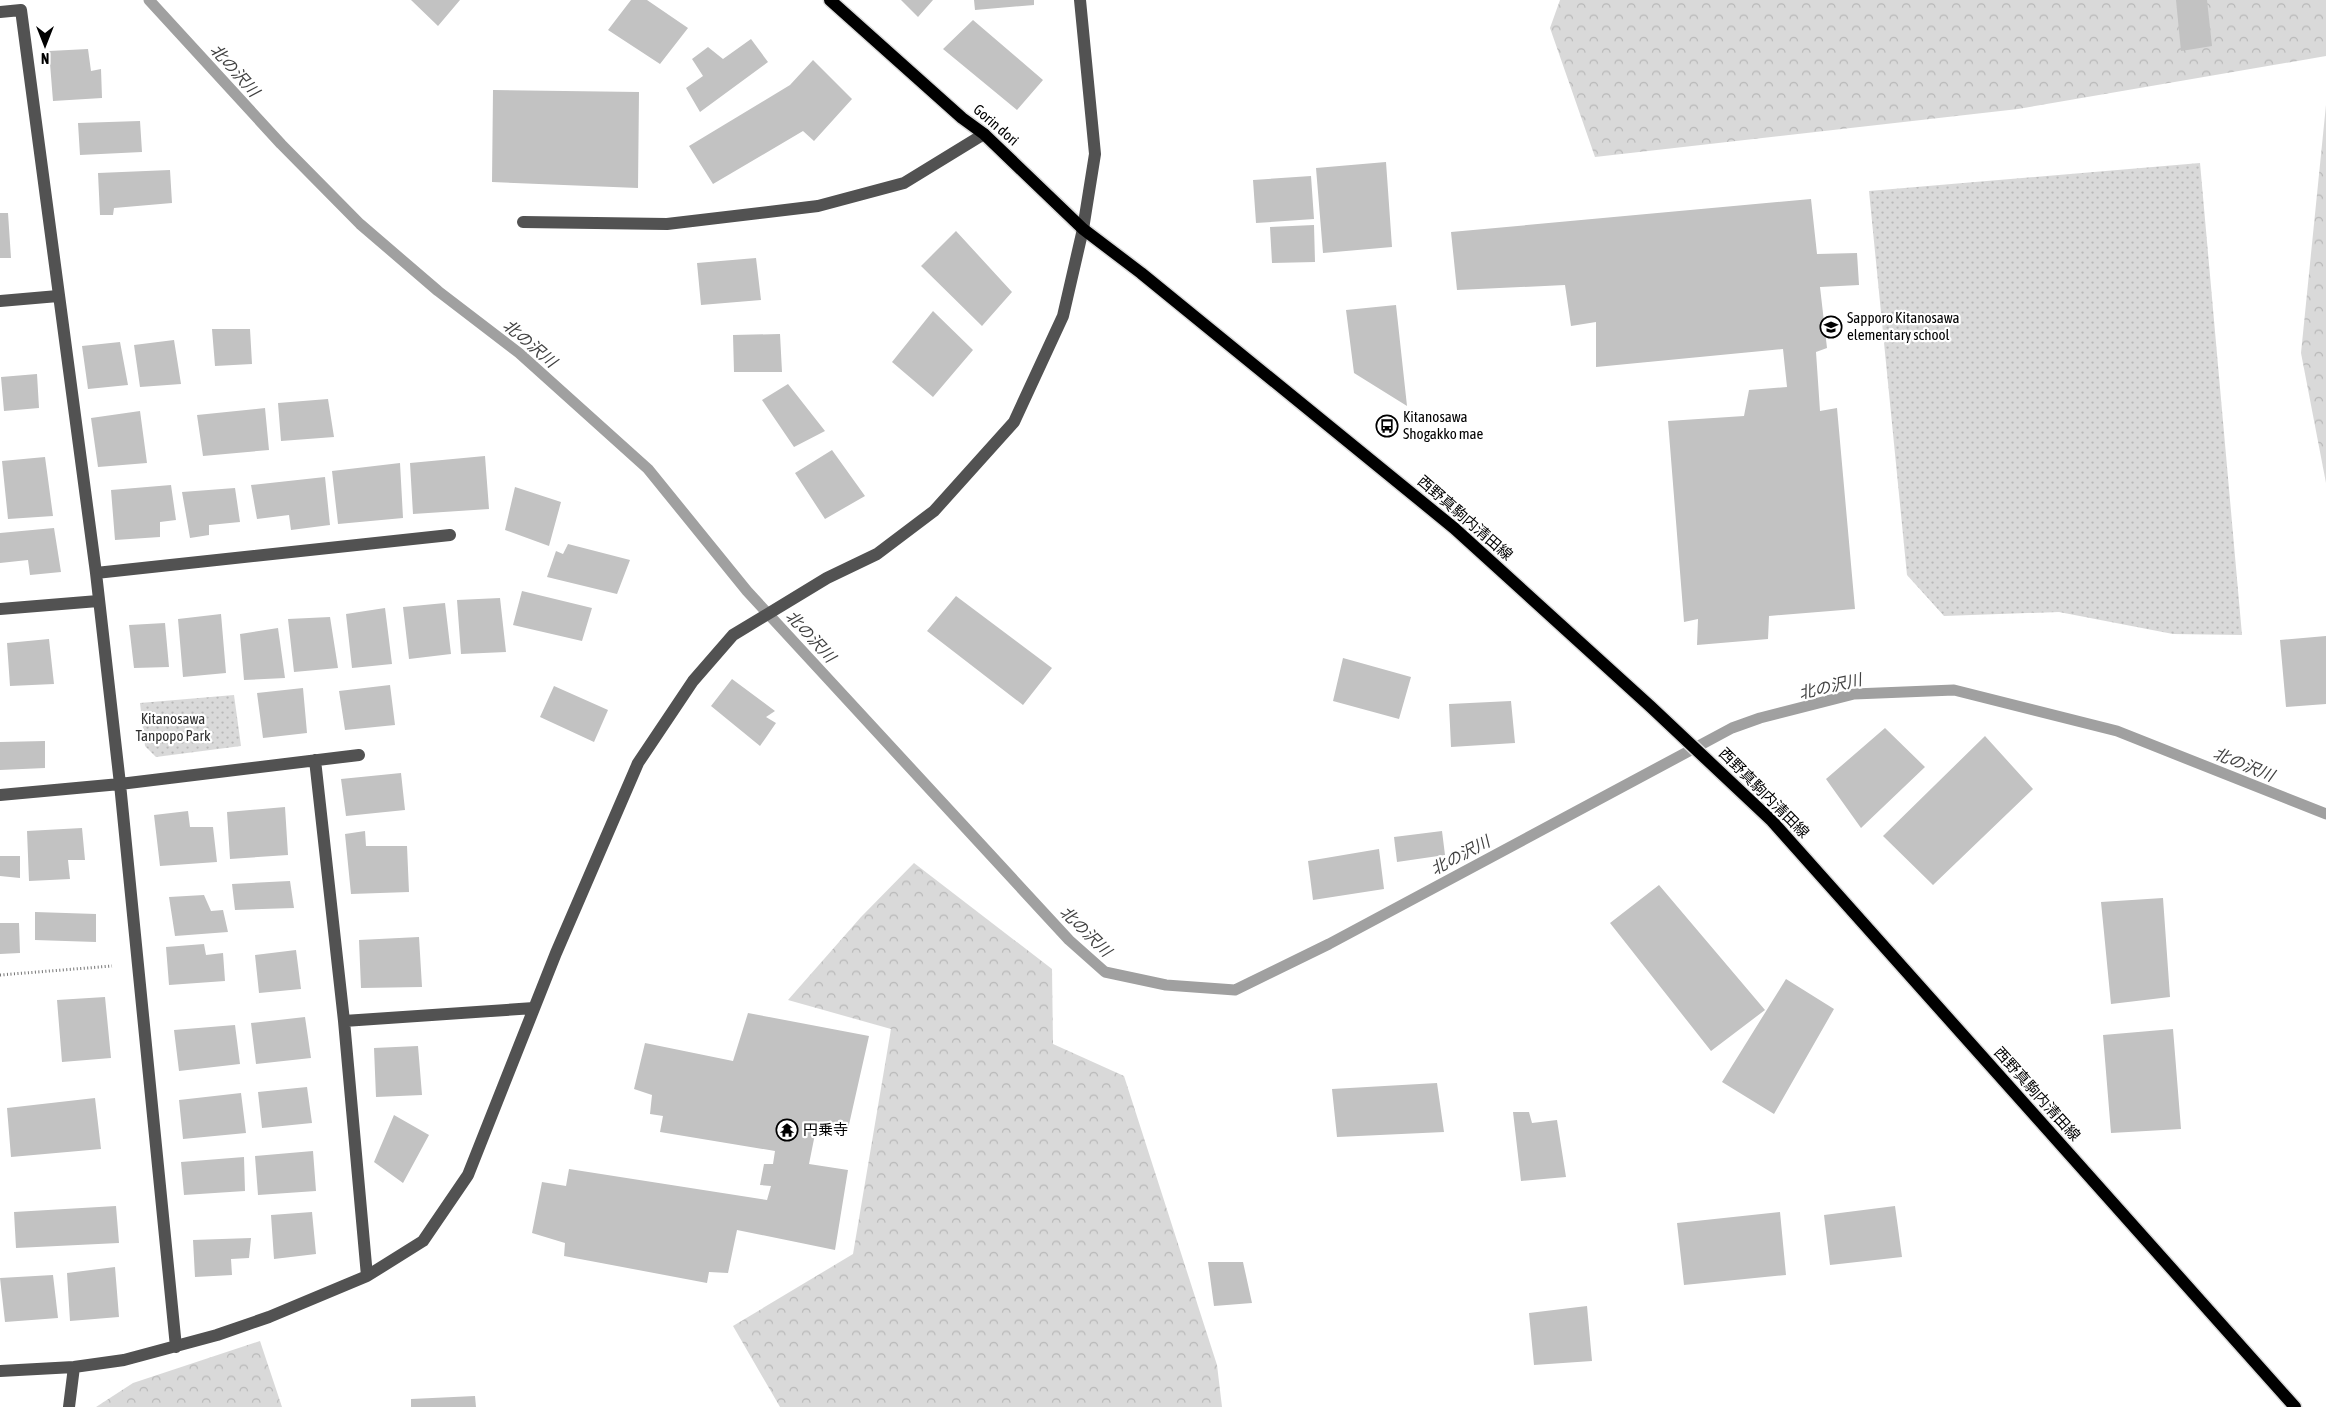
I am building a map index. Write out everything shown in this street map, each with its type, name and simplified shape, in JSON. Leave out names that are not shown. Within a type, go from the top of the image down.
[{"type":"main road","name":"Gorin dori","points":[[830,0],[962,118],[984,134],[1083,229],[1141,273]]},
{"type":"main road","name":"西野真駒内清田線","points":[[1141,273],[1454,528],[1651,707],[1772,821],[2294,1407]]},
{"type":"street","points":[[0,1371],[74,1367],[124,1360],[176,1348],[268,1317],[367,1276],[423,1241],[468,1175],[534,1008],[638,763],[693,681],[733,635],[827,578],[877,554],[934,511],[1014,422],[1063,316],[1083,229],[1096,154],[1080,0]]},
{"type":"street","points":[[0,12],[21,10],[96,573],[120,784],[176,1348]]},
{"type":"street","points":[[523,222],[667,224],[818,206],[904,183],[984,134]]},
{"type":"street","points":[[0,301],[58,296]]},
{"type":"street","points":[[96,573],[450,535]]},
{"type":"street","points":[[0,609],[98,601]]},
{"type":"street","points":[[0,795],[120,784],[359,755]]},
{"type":"street","points":[[315,760],[344,1021],[367,1276]]},
{"type":"street","points":[[344,1021],[534,1008]]},
{"type":"street","points":[[69,1407],[74,1367]]},
{"type":"path","points":[[0,975],[137,964]]},
{"type":"green space","points":[[1560,0],[2326,0],[2326,56],[2018,109],[1595,157],[1550,28]]},
{"type":"green space","points":[[2326,105],[2326,483],[2301,353]]},
{"type":"green space","points":[[2200,163],[2242,635],[2173,634],[2059,612],[1944,616],[1907,575],[1869,191]]},
{"type":"green space","name":"Kitanosawa Tanpopo Park","points":[[234,695],[241,746],[156,757],[145,746],[140,703]]},
{"type":"green space","points":[[914,863],[1052,969],[1053,1044],[1124,1076],[1217,1365],[1222,1407],[780,1407],[733,1326],[853,1254],[891,1029],[788,1000],[861,917]]},
{"type":"green space","points":[[260,1341],[282,1407],[96,1407],[133,1383]]},
{"type":"building","points":[[411,0],[460,0],[438,26]]},
{"type":"building","points":[[631,0],[647,0],[688,28],[660,64],[608,30]]},
{"type":"building","points":[[901,0],[933,0],[918,17]]},
{"type":"building","points":[[974,0],[1034,0],[1034,5],[975,10]]},
{"type":"building","points":[[2176,0],[2207,0],[2212,46],[2181,51]]},
{"type":"building","points":[[973,20],[1043,80],[1017,110],[943,49]]},
{"type":"building","points":[[751,39],[768,62],[700,112],[686,88],[703,76],[692,59],[708,47],[723,59]]},
{"type":"building","points":[[88,49],[91,71],[101,69],[102,98],[53,101],[49,51]]},
{"type":"building","points":[[813,60],[852,99],[814,141],[803,131],[713,184],[689,146],[790,85]]},
{"type":"building","points":[[493,90],[639,92],[638,188],[492,182]]},
{"type":"building","points":[[140,121],[142,152],[80,155],[78,123]]},
{"type":"building","points":[[1386,162],[1392,247],[1323,253],[1316,168]]},
{"type":"building","points":[[170,170],[172,203],[114,208],[113,215],[100,215],[98,173]]},
{"type":"building","points":[[1311,176],[1314,219],[1256,223],[1253,180]]},
{"type":"building","points":[[1811,199],[1817,254],[1857,253],[1859,285],[1820,287],[1827,348],[1816,352],[1820,411],[1837,408],[1855,609],[1769,616],[1768,639],[1697,645],[1698,619],[1684,622],[1668,421],[1744,416],[1749,390],[1787,387],[1783,349],[1596,367],[1596,322],[1571,326],[1565,285],[1457,290],[1451,232]]},
{"type":"building","points":[[0,213],[8,213],[11,258],[0,258]]},
{"type":"building","points":[[1314,225],[1315,262],[1272,263],[1270,227]]},
{"type":"building","points":[[956,231],[1012,292],[982,326],[921,266]]},
{"type":"building","points":[[756,258],[761,300],[701,305],[697,263]]},
{"type":"building","points":[[1396,305],[1407,406],[1354,373],[1346,310]]},
{"type":"building","points":[[933,311],[973,350],[933,397],[892,362]]},
{"type":"building","points":[[212,329],[250,329],[252,364],[215,366]]},
{"type":"building","points":[[780,334],[782,372],[734,372],[733,335]]},
{"type":"building","points":[[174,340],[181,384],[140,387],[134,345]]},
{"type":"building","points":[[120,342],[128,385],[88,389],[82,346]]},
{"type":"building","points":[[37,374],[39,408],[4,411],[1,377]]},
{"type":"building","points":[[788,384],[825,431],[794,447],[762,400]]},
{"type":"building","points":[[328,399],[334,437],[281,441],[278,403]]},
{"type":"building","points":[[265,408],[269,450],[203,456],[197,415]]},
{"type":"building","points":[[140,411],[147,463],[98,467],[91,418]]},
{"type":"building","points":[[832,450],[865,496],[825,519],[795,473]]},
{"type":"building","points":[[485,456],[489,509],[413,514],[410,463]]},
{"type":"building","points":[[45,457],[53,516],[8,519],[2,461]]},
{"type":"building","points":[[400,463],[403,518],[338,524],[332,471]]},
{"type":"building","points":[[325,477],[330,525],[291,530],[289,515],[257,519],[251,485]]},
{"type":"building","points":[[171,485],[176,520],[160,522],[160,537],[115,540],[111,490]]},
{"type":"building","points":[[515,487],[561,502],[549,546],[505,530]]},
{"type":"building","points":[[235,488],[240,522],[209,525],[209,535],[190,538],[182,492]]},
{"type":"building","points":[[54,528],[61,572],[30,575],[28,560],[0,563],[0,533]]},
{"type":"building","points":[[568,544],[630,560],[617,594],[547,577],[556,551],[563,554]]},
{"type":"building","points":[[522,591],[592,608],[582,641],[513,625]]},
{"type":"building","points":[[956,596],[1052,668],[1023,705],[927,631]]},
{"type":"building","points":[[500,598],[506,652],[461,654],[457,600]]},
{"type":"building","points":[[445,603],[451,654],[409,659],[403,607]]},
{"type":"building","points":[[385,608],[392,664],[352,668],[346,614]]},
{"type":"building","points":[[221,614],[226,673],[183,677],[178,619]]},
{"type":"building","points":[[330,617],[338,668],[294,672],[288,619]]},
{"type":"building","points":[[165,623],[169,667],[134,668],[129,625]]},
{"type":"building","points":[[278,628],[285,678],[244,680],[240,634]]},
{"type":"building","points":[[2326,636],[2326,704],[2286,707],[2280,640]]},
{"type":"building","points":[[49,639],[54,684],[10,686],[7,643]]},
{"type":"building","points":[[1343,658],[1411,677],[1399,719],[1333,701]]},
{"type":"building","points":[[732,679],[775,711],[766,717],[776,723],[760,746],[711,706]]},
{"type":"building","points":[[390,685],[395,725],[345,730],[339,691]]},
{"type":"building","points":[[554,686],[608,710],[594,742],[540,717]]},
{"type":"building","points":[[303,688],[307,733],[263,738],[257,693]]},
{"type":"building","points":[[1511,701],[1515,743],[1451,747],[1449,704]]},
{"type":"building","points":[[1885,728],[1925,767],[1861,828],[1826,779]]},
{"type":"building","points":[[1985,736],[2033,789],[1933,885],[1883,836]]},
{"type":"building","points":[[45,741],[45,768],[0,770],[0,742]]},
{"type":"building","points":[[401,773],[405,810],[346,816],[341,779]]},
{"type":"building","points":[[285,807],[288,855],[230,859],[227,812]]},
{"type":"building","points":[[188,811],[190,827],[213,827],[217,862],[160,866],[154,815]]},
{"type":"building","points":[[82,828],[85,860],[68,860],[70,879],[29,881],[27,831]]},
{"type":"building","points":[[365,831],[366,846],[407,846],[409,892],[351,894],[345,834]]},
{"type":"building","points":[[1442,831],[1445,855],[1397,862],[1394,837]]},
{"type":"building","points":[[1379,849],[1384,889],[1313,900],[1308,861]]},
{"type":"building","points":[[0,856],[20,856],[20,878],[0,876]]},
{"type":"building","points":[[290,881],[294,908],[235,910],[232,884]]},
{"type":"building","points":[[1659,885],[1765,1010],[1711,1051],[1610,923]]},
{"type":"building","points":[[204,895],[211,911],[223,910],[228,932],[175,936],[169,897]]},
{"type":"building","points":[[2163,898],[2170,997],[2111,1004],[2101,902]]},
{"type":"building","points":[[35,912],[96,914],[96,942],[35,940]]},
{"type":"building","points":[[0,923],[19,923],[20,953],[0,954]]},
{"type":"building","points":[[419,937],[422,987],[361,988],[359,940]]},
{"type":"building","points":[[204,944],[206,955],[223,953],[225,981],[169,985],[166,947]]},
{"type":"building","points":[[296,950],[301,989],[259,993],[255,955]]},
{"type":"building","points":[[1786,979],[1834,1009],[1774,1114],[1722,1082]]},
{"type":"building","points":[[105,997],[111,1058],[62,1062],[57,1000]]},
{"type":"building","points":[[748,1013],[869,1036],[848,1129],[817,1124],[809,1164],[848,1170],[835,1250],[737,1230],[728,1273],[709,1272],[707,1283],[564,1256],[565,1243],[532,1233],[542,1182],[566,1186],[569,1169],[767,1200],[771,1186],[760,1185],[764,1164],[773,1164],[775,1151],[660,1132],[663,1116],[650,1114],[652,1095],[634,1089],[645,1043],[733,1061]]},
{"type":"building","points":[[305,1017],[311,1058],[256,1064],[251,1023]]},
{"type":"building","points":[[235,1025],[240,1064],[179,1071],[174,1030]]},
{"type":"building","points":[[2173,1029],[2181,1129],[2111,1133],[2103,1035]]},
{"type":"building","points":[[418,1046],[422,1095],[376,1097],[374,1048]]},
{"type":"building","points":[[1437,1083],[1444,1132],[1337,1137],[1332,1089]]},
{"type":"building","points":[[307,1087],[312,1123],[262,1128],[258,1092]]},
{"type":"building","points":[[241,1093],[246,1133],[183,1139],[179,1100]]},
{"type":"building","points":[[95,1098],[101,1149],[11,1157],[7,1108]]},
{"type":"building","points":[[1513,1112],[1529,1112],[1532,1123],[1557,1120],[1566,1177],[1521,1181]]},
{"type":"building","points":[[394,1115],[429,1135],[403,1183],[374,1162]]},
{"type":"building","points":[[313,1151],[316,1191],[258,1195],[255,1156]]},
{"type":"building","points":[[244,1157],[245,1191],[184,1195],[181,1162]]},
{"type":"building","points":[[116,1206],[119,1243],[16,1248],[14,1212]]},
{"type":"building","points":[[1895,1206],[1902,1257],[1830,1265],[1824,1215]]},
{"type":"building","points":[[312,1212],[316,1254],[274,1259],[271,1215]]},
{"type":"building","points":[[1780,1212],[1786,1275],[1684,1285],[1677,1223]]},
{"type":"building","points":[[251,1238],[249,1258],[231,1259],[232,1275],[195,1277],[193,1240]]},
{"type":"building","points":[[1208,1262],[1243,1262],[1252,1303],[1214,1306]]},
{"type":"building","points":[[115,1267],[119,1317],[70,1321],[67,1273]]},
{"type":"building","points":[[53,1275],[58,1318],[5,1322],[0,1278]]},
{"type":"building","points":[[1587,1306],[1592,1361],[1534,1365],[1529,1313]]},
{"type":"building","points":[[475,1396],[476,1407],[411,1407],[411,1399]]},
{"type":"waterway","name":"北の沢川","points":[[149,0],[281,144],[360,224],[438,291],[519,353],[648,469],[747,591],[1069,940],[1105,972],[1166,985],[1235,990],[1329,944],[1732,728],[1760,718],[1854,694],[1954,690],[2117,731],[2326,814]]},
{"type":"place","name":"Sapporo Kitanosawa elementary school","points":[[1831,327]]},
{"type":"place","name":"Kitanosawa Shogakko mae","points":[[1387,426]]},
{"type":"place","name":"円乗寺","points":[[787,1130]]}]
